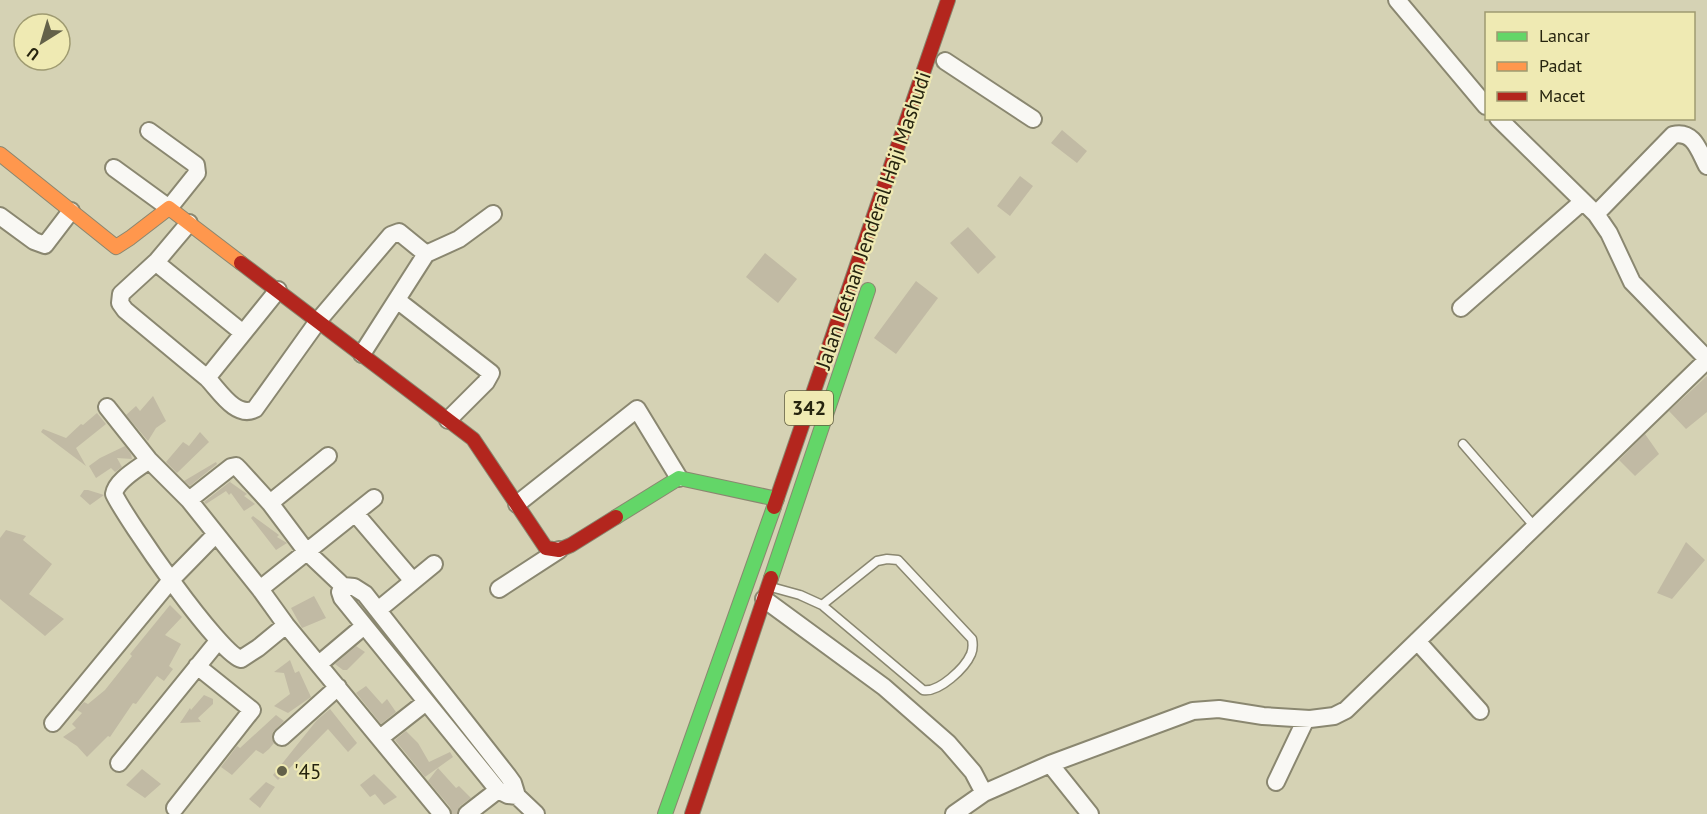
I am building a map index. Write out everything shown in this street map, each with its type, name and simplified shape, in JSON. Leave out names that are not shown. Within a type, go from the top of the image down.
[{"type":"main road","name":"Jalan Letnan Jenderal Haji Mashudi","points":[[665,814],[777,499],[948,0]]},
{"type":"main road","points":[[0,154],[116,247],[131,240],[156,216],[169,208],[473,439],[546,548],[559,550],[572,545],[679,478],[777,499]]},
{"type":"main road","name":"Jalan Letnan Jenderal Haji Mashudi","points":[[692,814],[874,273]]},
{"type":"street","points":[[1397,0],[1485,105]]},
{"type":"street","points":[[945,62],[1033,119]]},
{"type":"street","points":[[954,814],[984,793],[1050,764],[1193,711],[1206,709],[1263,716],[1324,719],[1346,710],[1707,359],[1632,282],[1609,233],[1596,214],[1500,120]]},
{"type":"street","points":[[114,168],[169,208],[197,173],[196,165],[149,131]]},
{"type":"street","points":[[1596,214],[1673,135],[1689,136],[1695,142],[1707,166]]},
{"type":"street","points":[[1461,308],[1582,202]]},
{"type":"street","points":[[0,216],[34,241],[45,245],[71,211]]},
{"type":"street","points":[[362,354],[426,254],[459,239],[493,214]]},
{"type":"street","points":[[189,223],[157,261],[121,294],[120,303],[125,310],[207,378],[239,411],[249,412],[255,409],[318,321],[391,235],[399,232],[426,254]]},
{"type":"street","points":[[157,261],[243,333]]},
{"type":"street","points":[[207,378],[278,290]]},
{"type":"street","points":[[397,300],[491,373],[486,382],[448,420]]},
{"type":"street","points":[[108,407],[149,460],[189,500],[286,625],[442,814]]},
{"type":"street","points":[[517,504],[637,409],[679,478]]},
{"type":"street","points":[[270,503],[328,456]]},
{"type":"street","points":[[149,460],[119,483],[114,494],[171,580],[218,640],[231,655],[241,659],[286,625]]},
{"type":"street","points":[[189,500],[221,473],[234,466],[239,469],[270,503],[306,551],[343,586],[358,589],[365,594],[508,776],[517,796],[536,814]]},
{"type":"street","points":[[260,589],[374,498]]},
{"type":"street","points":[[355,513],[413,581]]},
{"type":"street","points":[[52,723],[171,580],[216,534]]},
{"type":"street","points":[[499,590],[559,550]]},
{"type":"street","points":[[378,610],[434,564]]},
{"type":"street","points":[[343,586],[340,592],[342,598],[498,790],[517,796]]},
{"type":"street","points":[[766,593],[884,687],[948,743],[973,772],[984,793]]},
{"type":"street","points":[[319,664],[364,626]]},
{"type":"street","points":[[119,764],[218,640]]},
{"type":"street","points":[[1417,641],[1480,711]]},
{"type":"street","points":[[175,808],[252,710],[197,666]]},
{"type":"street","points":[[282,737],[338,687]]},
{"type":"street","points":[[380,738],[426,702]]},
{"type":"street","points":[[1276,782],[1306,719]]},
{"type":"street","points":[[1050,764],[1090,814]]},
{"type":"street","points":[[467,814],[498,790]]},
{"type":"lane","points":[[1463,444],[1535,527]]},
{"type":"lane","points":[[749,579],[766,593],[800,595],[822,605],[923,690],[930,692],[939,687],[971,656],[972,639],[898,560],[877,561],[822,605]]},
{"type":"building","points":[[1062,130],[1087,151],[1077,163],[1051,143]]},
{"type":"building","points":[[1020,176],[1033,186],[1010,216],[997,206]]},
{"type":"building","points":[[968,227],[996,257],[978,274],[950,243]]},
{"type":"building","points":[[765,253],[797,279],[778,303],[746,277]]},
{"type":"building","points":[[916,281],[938,298],[896,354],[874,338]]},
{"type":"building","points":[[1707,376],[1707,412],[1686,429],[1669,411]]},
{"type":"building","points":[[153,396],[166,421],[156,428],[148,441],[126,415],[136,406],[140,411]]},
{"type":"building","points":[[97,413],[106,424],[76,448],[86,466],[41,432],[43,429],[66,438]]},
{"type":"building","points":[[200,432],[209,442],[177,473],[166,462],[183,442],[189,446]]},
{"type":"building","points":[[1645,434],[1659,454],[1635,476],[1619,460]]},
{"type":"building","points":[[125,446],[132,459],[117,458],[122,467],[115,472],[111,468],[96,478],[89,466]]},
{"type":"building","points":[[216,462],[217,464],[190,486],[184,481]]},
{"type":"building","points":[[232,480],[230,482],[247,494],[244,496],[255,504],[244,511],[231,493],[229,495],[226,491],[206,504],[204,502]]},
{"type":"building","points":[[84,490],[104,495],[90,505],[80,496]]},
{"type":"building","points":[[253,516],[287,543],[276,550],[251,518]]},
{"type":"building","points":[[6,530],[26,536],[23,540],[52,564],[29,594],[64,619],[45,636],[0,599],[0,538]]},
{"type":"building","points":[[1686,542],[1705,560],[1672,599],[1657,593]]},
{"type":"building","points":[[314,596],[326,618],[302,628],[291,608]]},
{"type":"building","points":[[170,605],[182,617],[165,635],[181,644],[169,666],[173,669],[164,681],[157,676],[136,704],[133,703],[110,737],[108,736],[87,757],[77,746],[63,737],[76,728],[72,724],[82,713],[77,710],[84,702],[88,704],[105,690],[132,656],[130,654]]},
{"type":"building","points":[[356,646],[365,652],[347,670],[335,664]]},
{"type":"building","points":[[290,660],[295,673],[299,671],[311,697],[288,713],[274,706],[290,694],[284,673],[274,672]]},
{"type":"building","points":[[366,686],[382,704],[387,699],[396,712],[381,724],[356,693]]},
{"type":"building","points":[[204,695],[213,699],[213,704],[198,718],[201,722],[180,723],[190,708],[191,710]]},
{"type":"building","points":[[330,709],[357,743],[348,752],[328,729],[278,780],[273,775],[317,720]]},
{"type":"building","points":[[276,715],[284,721],[272,733],[274,743],[269,749],[263,754],[256,750],[232,775],[221,767],[237,746],[240,748]]},
{"type":"building","points":[[406,731],[418,743],[429,762],[450,752],[453,757],[425,777],[395,740]]},
{"type":"building","points":[[438,768],[456,788],[459,786],[471,798],[460,806],[457,814],[452,814],[450,807],[428,781]]},
{"type":"building","points":[[142,769],[161,784],[145,798],[126,785]]},
{"type":"building","points":[[374,774],[397,797],[384,805],[375,794],[370,797],[360,785]]},
{"type":"building","points":[[266,782],[275,787],[260,808],[249,799]]},
{"type":"traffic: fast","points":[[771,578],[868,290]]},
{"type":"traffic: fast","points":[[616,517],[679,478],[777,499]]},
{"type":"traffic: fast","points":[[665,814],[774,507]]},
{"type":"traffic: slow","points":[[0,154],[116,247],[169,208],[241,263]]},
{"type":"traffic: jam","points":[[774,507],[948,0]]},
{"type":"traffic: jam","points":[[241,263],[473,439],[546,548],[559,550],[571,545],[616,517]]},
{"type":"traffic: jam","points":[[692,814],[771,578]]},
{"type":"place","name":"'45","points":[[282,771]]}]
